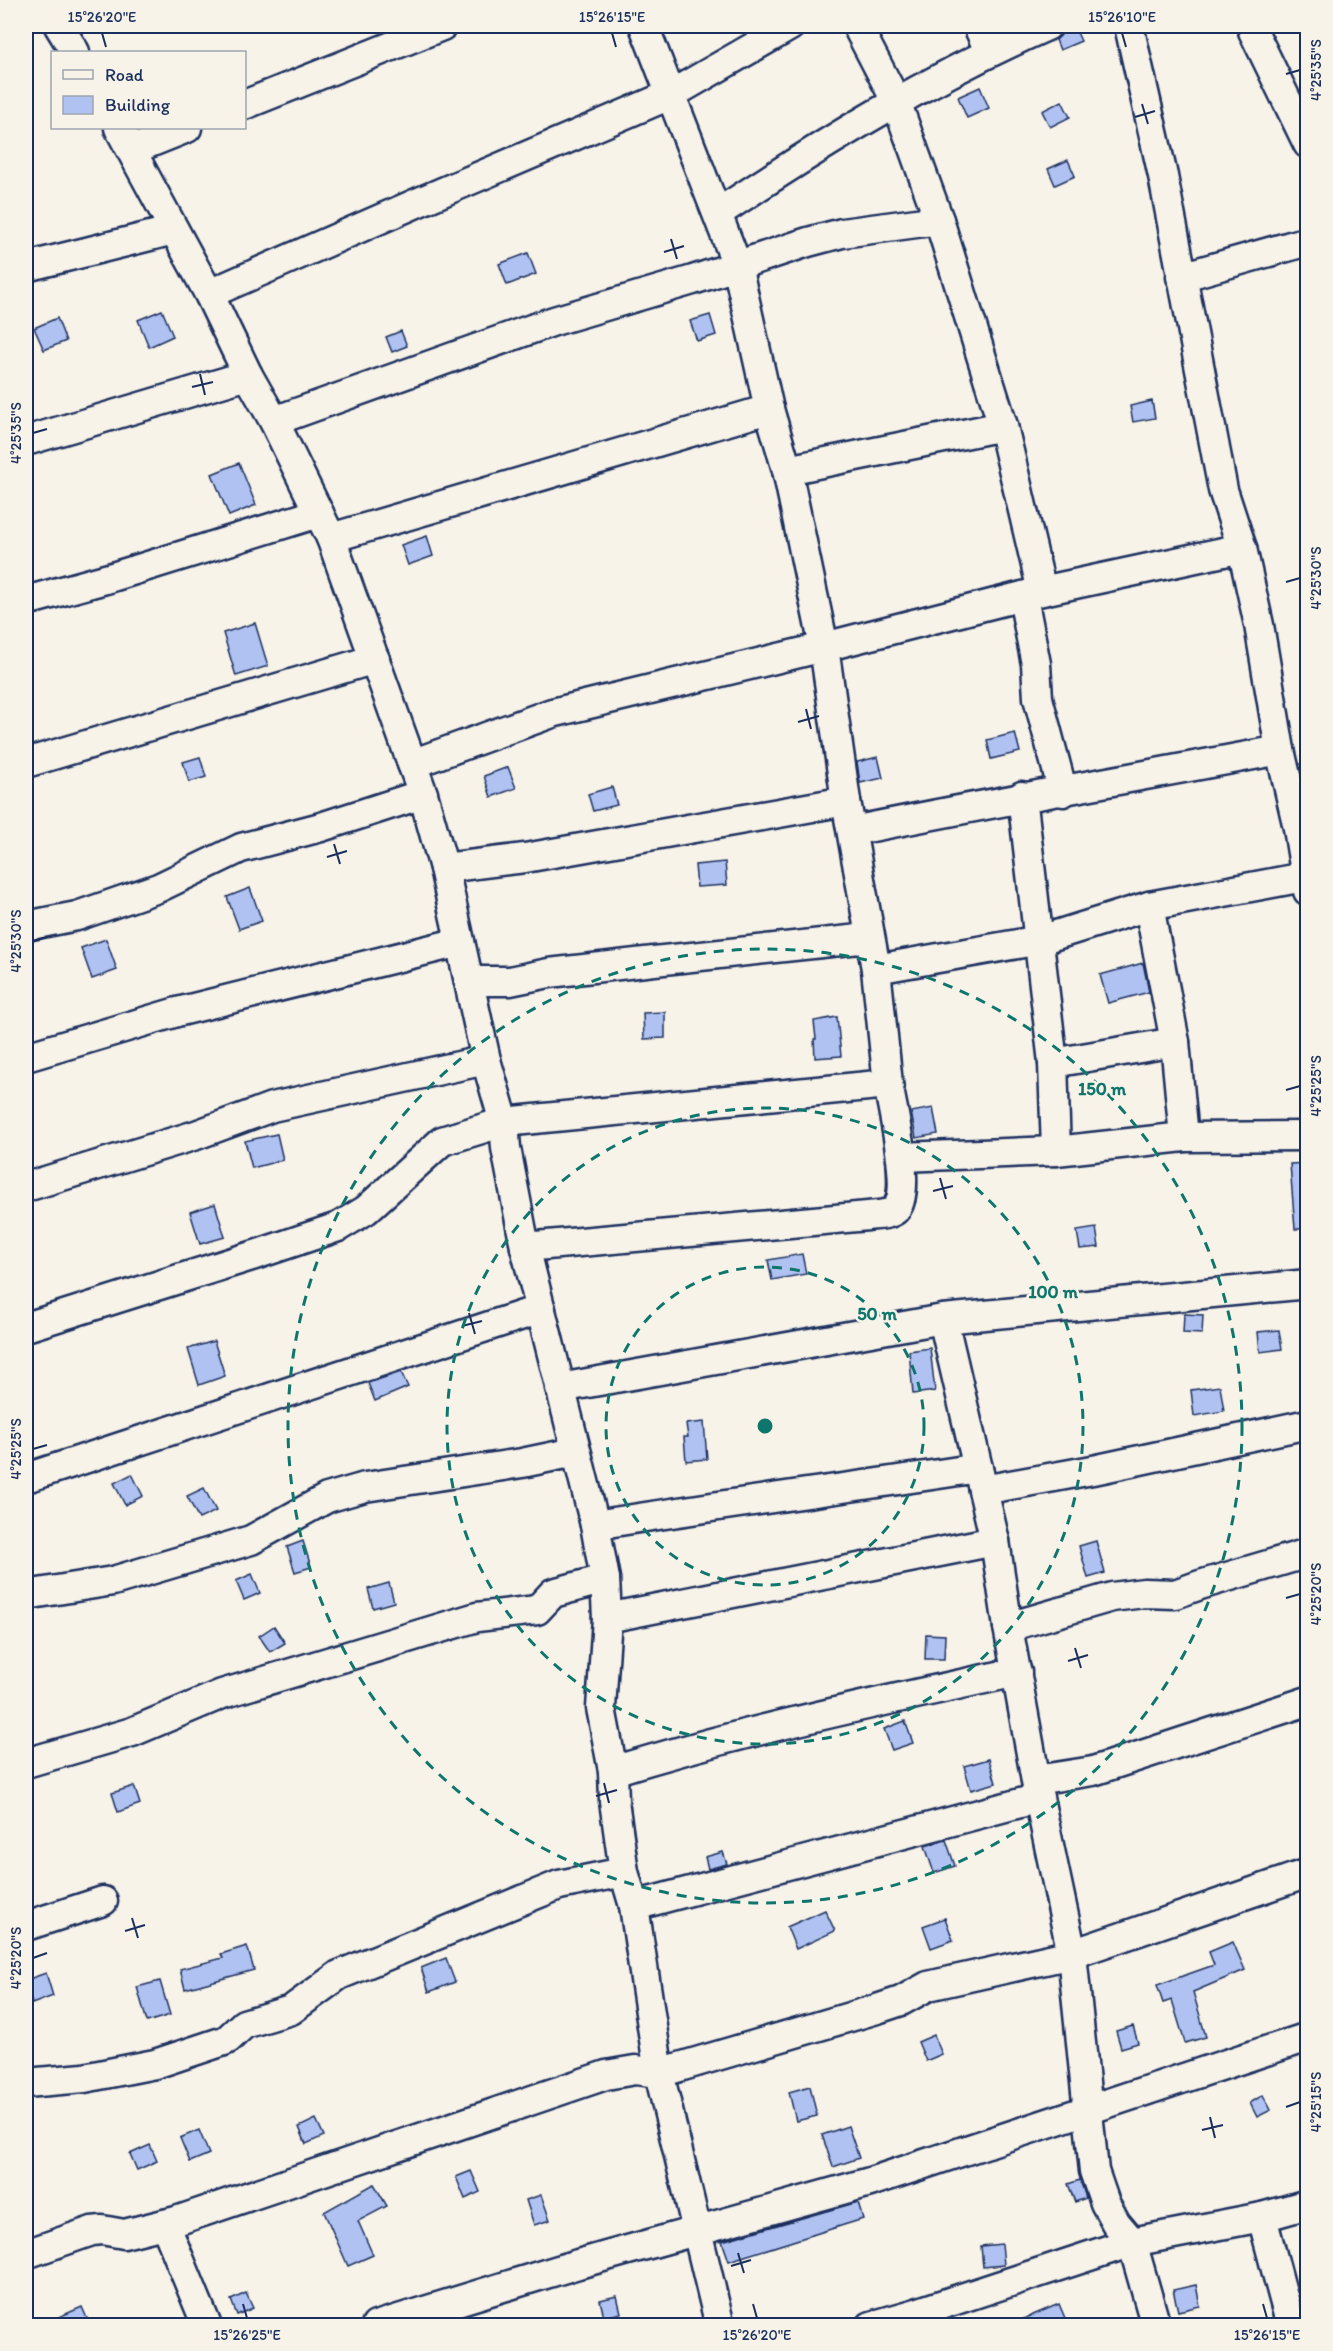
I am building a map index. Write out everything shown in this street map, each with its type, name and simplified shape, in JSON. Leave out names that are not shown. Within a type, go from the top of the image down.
[{"type":"street","points":[[59,26],[74,51]]},
{"type":"street","points":[[246,104],[442,26]]},
{"type":"street","points":[[525,1247],[868,1216],[891,1212],[898,1205],[902,1187],[902,1157],[888,1084],[876,969],[846,801],[824,647],[787,470],[769,409],[737,265],[644,26]]},
{"type":"street","points":[[857,26],[896,101],[939,220],[1003,426],[1032,594],[1038,698],[1063,792]]},
{"type":"street","points":[[978,26],[989,51]]},
{"type":"street","points":[[718,213],[796,161],[896,101],[989,51],[1047,26]]},
{"type":"street","points":[[876,969],[1040,940],[1149,906],[1306,884],[1298,828],[1280,750],[1259,625],[1242,548],[1223,490],[1160,165],[1129,26]]},
{"type":"street","points":[[1254,26],[1253,31],[1257,40],[1308,144]]},
{"type":"street","points":[[209,294],[672,94],[774,30]]},
{"type":"street","points":[[181,129],[125,139],[209,294],[325,525],[423,794],[444,868],[486,1060],[504,1122],[506,1148],[525,1247],[595,1525],[605,1579],[607,1618],[601,1708],[613,1771],[614,1801],[624,1872],[634,1906],[659,2073],[720,2325]]},
{"type":"street","points":[[274,421],[554,321],[842,233],[939,220]]},
{"type":"street","points":[[26,267],[174,230]]},
{"type":"street","points":[[1180,277],[1308,241]]},
{"type":"street","points":[[26,441],[248,375]]},
{"type":"street","points":[[26,601],[769,409]]},
{"type":"street","points":[[787,470],[1003,426]]},
{"type":"street","points":[[412,764],[552,713],[1032,594],[1242,548]]},
{"type":"street","points":[[26,763],[375,659]]},
{"type":"street","points":[[852,831],[1022,796],[1063,792],[1280,750]]},
{"type":"street","points":[[26,926],[77,916],[158,888],[241,848],[321,827],[423,794]]},
{"type":"street","points":[[1022,796],[1053,1063],[1056,1151]]},
{"type":"street","points":[[444,868],[525,858],[846,801]]},
{"type":"street","points":[[1149,906],[1175,1042],[1184,1137]]},
{"type":"street","points":[[469,981],[510,981],[549,973],[869,938]]},
{"type":"street","points":[[26,1057],[177,1012],[460,942]]},
{"type":"street","points":[[1053,1063],[1175,1042]]},
{"type":"street","points":[[26,1187],[196,1135],[272,1107],[486,1060]]},
{"type":"street","points":[[26,1327],[338,1227],[366,1210],[442,1141],[504,1122],[888,1084]]},
{"type":"street","points":[[902,1157],[1056,1151],[1184,1137],[1308,1136]]},
{"type":"street","points":[[560,1388],[942,1319],[1308,1284]]},
{"type":"street","points":[[26,1478],[541,1309]]},
{"type":"street","points":[[942,1319],[995,1540],[1008,1627],[1038,1789],[1072,1954],[1092,2155],[1098,2187],[1116,2223],[1132,2242],[1156,2325]]},
{"type":"street","points":[[595,1525],[728,1503],[844,1490],[1098,1469],[1308,1424]]},
{"type":"street","points":[[26,1595],[113,1581],[251,1540],[327,1498],[365,1487],[522,1463],[575,1452]]},
{"type":"street","points":[[607,1618],[995,1540]]},
{"type":"street","points":[[1008,1627],[1112,1597],[1144,1593],[1175,1594],[1200,1584],[1308,1553]]},
{"type":"street","points":[[26,1763],[132,1732],[222,1694],[477,1617],[537,1610],[553,1593],[605,1579]]},
{"type":"street","points":[[613,1771],[692,1747],[875,1702],[1017,1672]]},
{"type":"street","points":[[634,1906],[1038,1789],[1308,1701]]},
{"type":"street","points":[[26,2083],[84,2078],[155,2064],[224,2041],[244,2024],[291,2010],[339,1975],[559,1885],[624,1872]]},
{"type":"street","points":[[26,2254],[92,2231],[124,2235],[165,2224],[606,2075],[634,2070],[659,2073],[878,2009],[901,2001],[928,1986],[1072,1954],[1308,1874]]},
{"type":"street","points":[[26,1926],[103,1901]]},
{"type":"street","points":[[376,2325],[578,2264],[870,2182],[1308,2037]]},
{"type":"street","points":[[871,2325],[913,2314],[1132,2242],[1262,2217],[1308,2204]]},
{"type":"street","points":[[1262,2217],[1291,2325]]},
{"type":"street","points":[[165,2224],[207,2325]]},
{"type":"building","points":[[1063,26],[1074,26],[1081,41],[1060,50],[1056,40],[1061,35]]},
{"type":"building","points":[[980,87],[989,108],[967,118],[958,97]]},
{"type":"building","points":[[1062,101],[1070,117],[1050,127],[1042,111]]},
{"type":"building","points":[[1068,160],[1075,176],[1055,185],[1048,169]]},
{"type":"building","points":[[528,253],[536,274],[507,285],[499,264]]},
{"type":"building","points":[[162,310],[173,336],[149,347],[138,320]]},
{"type":"building","points":[[710,315],[716,335],[697,341],[690,321]]},
{"type":"building","points":[[57,318],[66,341],[44,350],[34,328]]},
{"type":"building","points":[[401,331],[407,346],[392,352],[386,337]]},
{"type":"building","points":[[1152,401],[1155,418],[1133,422],[1130,406]]},
{"type":"building","points":[[239,463],[256,505],[229,516],[212,474]]},
{"type":"building","points":[[427,536],[433,556],[408,565],[401,545]]},
{"type":"building","points":[[255,623],[268,666],[236,676],[223,633]]},
{"type":"building","points":[[1015,733],[1020,752],[991,759],[987,740]]},
{"type":"building","points":[[200,757],[206,777],[189,782],[183,762]]},
{"type":"building","points":[[878,757],[883,778],[860,783],[857,762]]},
{"type":"building","points":[[508,767],[516,788],[491,797],[484,776]]},
{"type":"building","points":[[612,787],[617,805],[593,811],[588,794]]},
{"type":"building","points":[[725,862],[727,885],[697,887],[695,865]]},
{"type":"building","points":[[250,888],[262,921],[239,929],[227,897]]},
{"type":"building","points":[[106,939],[117,970],[92,979],[81,948]]},
{"type":"building","points":[[1143,963],[1149,992],[1108,1003],[1100,975]]},
{"type":"building","points":[[665,1012],[665,1038],[644,1039],[643,1013]]},
{"type":"building","points":[[837,1017],[841,1056],[815,1058],[814,1021]]},
{"type":"building","points":[[933,1108],[938,1134],[916,1138],[911,1112]]},
{"type":"building","points":[[277,1134],[283,1160],[252,1168],[245,1141]]},
{"type":"building","points":[[1308,1163],[1308,1229],[1295,1229],[1290,1164]]},
{"type":"building","points":[[215,1204],[225,1237],[200,1244],[190,1212]]},
{"type":"building","points":[[1096,1228],[1099,1247],[1080,1249],[1077,1231]]},
{"type":"building","points":[[802,1254],[806,1274],[772,1280],[768,1260]]},
{"type":"building","points":[[1184,1314],[1203,1315],[1202,1334],[1183,1333]]},
{"type":"building","points":[[1279,1330],[1282,1349],[1260,1352],[1258,1332]]},
{"type":"building","points":[[214,1341],[225,1376],[199,1385],[188,1349]]},
{"type":"building","points":[[930,1348],[935,1391],[913,1394],[909,1351]]},
{"type":"building","points":[[401,1372],[408,1387],[375,1401],[368,1383]]},
{"type":"building","points":[[1220,1386],[1224,1411],[1194,1416],[1191,1390]]},
{"type":"building","points":[[704,1422],[707,1459],[686,1461],[684,1437],[688,1437],[686,1424]]},
{"type":"building","points":[[132,1474],[143,1496],[125,1505],[114,1483]]},
{"type":"building","points":[[204,1488],[216,1511],[199,1519],[187,1496]]},
{"type":"building","points":[[303,1541],[311,1567],[295,1572],[287,1547]]},
{"type":"building","points":[[1096,1541],[1105,1573],[1088,1578],[1079,1546]]},
{"type":"building","points":[[252,1574],[260,1593],[244,1600],[236,1581]]},
{"type":"building","points":[[389,1583],[394,1602],[373,1608],[368,1589]]},
{"type":"building","points":[[274,1626],[285,1643],[270,1652],[259,1636]]},
{"type":"building","points":[[926,1634],[945,1635],[944,1659],[925,1659]]},
{"type":"building","points":[[905,1721],[913,1743],[892,1750],[884,1729]]},
{"type":"building","points":[[989,1759],[996,1783],[971,1790],[964,1766]]},
{"type":"building","points":[[134,1786],[140,1804],[118,1812],[112,1793]]},
{"type":"building","points":[[946,1840],[955,1866],[934,1873],[925,1846]]},
{"type":"building","points":[[723,1852],[727,1864],[708,1869],[705,1857]]},
{"type":"building","points":[[825,1910],[835,1931],[796,1949],[787,1927]]},
{"type":"building","points":[[945,1918],[953,1940],[931,1948],[923,1926]]},
{"type":"building","points":[[1233,1942],[1245,1970],[1193,1992],[1206,2037],[1185,2043],[1172,2000],[1163,2003],[1157,1985],[1214,1965],[1209,1952]]},
{"type":"building","points":[[247,1946],[254,1970],[185,1989],[180,1969],[223,1958],[221,1954]]},
{"type":"building","points":[[446,1958],[455,1982],[429,1992],[421,1968]]},
{"type":"building","points":[[46,1973],[53,1996],[32,2004],[26,1980]]},
{"type":"building","points":[[160,1981],[170,2015],[147,2022],[137,1987]]},
{"type":"building","points":[[1133,2026],[1138,2043],[1121,2048],[1116,2031]]},
{"type":"building","points":[[934,2035],[942,2054],[926,2061],[918,2042]]},
{"type":"building","points":[[810,2086],[817,2116],[796,2121],[789,2092]]},
{"type":"building","points":[[1263,2095],[1271,2110],[1257,2117],[1250,2103]]},
{"type":"building","points":[[316,2119],[324,2136],[306,2144],[299,2127]]},
{"type":"building","points":[[848,2126],[859,2158],[833,2167],[822,2135]]},
{"type":"building","points":[[199,2130],[209,2154],[190,2162],[180,2138]]},
{"type":"building","points":[[150,2145],[157,2161],[137,2170],[130,2154]]},
{"type":"building","points":[[471,2171],[480,2192],[465,2199],[456,2177]]},
{"type":"building","points":[[1080,2180],[1086,2198],[1075,2202],[1068,2184]]},
{"type":"building","points":[[374,2184],[387,2206],[358,2221],[373,2255],[348,2266],[324,2212]]},
{"type":"building","points":[[541,2195],[550,2220],[534,2225],[526,2200]]},
{"type":"building","points":[[858,2202],[863,2219],[729,2261],[722,2241]]},
{"type":"building","points":[[1002,2244],[1004,2265],[983,2267],[981,2246]]},
{"type":"building","points":[[1196,2285],[1200,2306],[1178,2311],[1173,2290]]},
{"type":"building","points":[[246,2293],[253,2308],[237,2315],[231,2300]]},
{"type":"building","points":[[617,2296],[621,2313],[604,2317],[600,2300]]},
{"type":"building","points":[[1059,2304],[1068,2325],[1009,2325]]},
{"type":"building","points":[[82,2307],[90,2325],[40,2325]]}]
